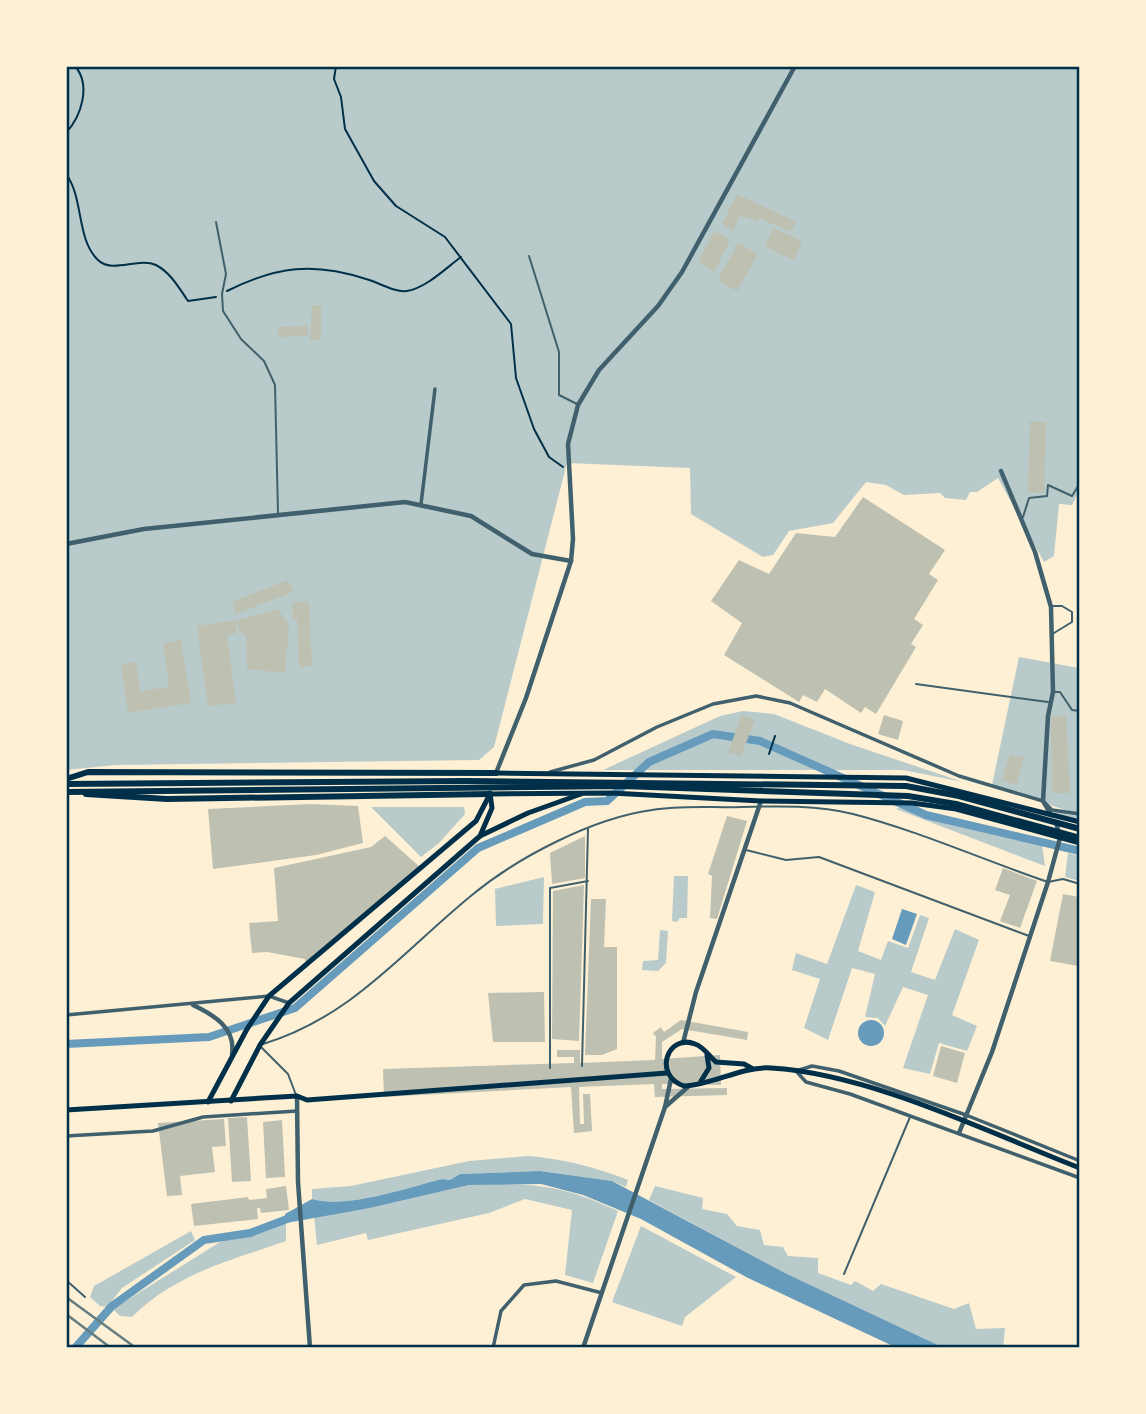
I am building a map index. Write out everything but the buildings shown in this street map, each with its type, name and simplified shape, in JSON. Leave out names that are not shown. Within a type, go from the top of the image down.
[{"type":"highway","points":[[66,781],[88,772],[496,773]]},
{"type":"highway","points":[[66,781],[467,780],[906,786],[959,796],[1080,829]]},
{"type":"highway","points":[[70,792],[622,786],[908,796],[956,804],[1080,838]]},
{"type":"highway","points":[[70,792],[167,799],[490,793]]},
{"type":"main road","points":[[208,1102],[247,1029],[269,996],[476,821],[490,793],[496,773],[906,778],[960,789],[1080,822]]},
{"type":"main road","points":[[490,793],[621,793],[760,804],[911,803],[956,809],[1080,844]]},
{"type":"main road","points":[[480,836],[492,808],[490,793]]},
{"type":"main road","points":[[231,1101],[260,1045],[288,1005],[480,836],[528,813],[584,793]]},
{"type":"main road","points":[[669,1076],[667,1057],[670,1051],[683,1043],[698,1045],[716,1062],[744,1064],[753,1069],[796,1071],[842,1080],[1080,1168]]},
{"type":"main road","points":[[699,1083],[707,1074],[708,1055]]},
{"type":"main road","points":[[66,1110],[297,1096],[307,1100],[669,1076],[689,1086],[743,1074],[753,1069]]},
{"type":"street","points":[[496,773],[526,698],[570,561],[573,539],[569,432],[578,405],[599,370],[658,306],[682,272],[795,66]]},
{"type":"street","points":[[421,504],[435,389]]},
{"type":"street","points":[[959,1133],[992,1052],[1048,882],[1059,840],[1058,826],[1044,801],[1048,716],[1054,691],[1051,607],[1035,552],[1001,471]]},
{"type":"street","points":[[66,544],[144,529],[399,503],[421,504],[471,516],[532,554],[570,561]]},
{"type":"street","points":[[545,774],[594,760],[657,727],[713,704],[756,696],[790,703],[959,776],[1044,801],[1052,810],[1080,814]]},
{"type":"street","points":[[683,1043],[696,992],[760,804]]},
{"type":"street","points":[[66,1015],[269,996],[288,1005]]},
{"type":"street","points":[[193,1005],[211,1014],[232,1036],[232,1059]]},
{"type":"street","points":[[1080,1161],[966,1115],[839,1071],[813,1066],[796,1071],[806,1082],[959,1133],[1080,1178]]},
{"type":"street","points":[[583,1348],[665,1107],[669,1076]]},
{"type":"street","points":[[665,1107],[689,1086]]},
{"type":"street","points":[[297,1096],[300,1200],[310,1348]]},
{"type":"street","points":[[66,1136],[153,1131],[203,1117],[297,1111]]},
{"type":"street","points":[[493,1348],[500,1311],[524,1285],[556,1282],[602,1293]]},
{"type":"lane","points":[[216,222],[226,274],[222,294],[223,311],[231,326],[264,360],[275,385],[278,514]]},
{"type":"lane","points":[[529,256],[559,352],[559,395],[578,405]]},
{"type":"lane","points":[[1022,522],[1029,498],[1047,496],[1048,485],[1072,496],[1080,483]]},
{"type":"lane","points":[[1051,607],[1062,606],[1072,612],[1072,622],[1051,634]]},
{"type":"lane","points":[[916,684],[1053,703]]},
{"type":"lane","points":[[1054,691],[1060,692],[1072,710],[1080,711]]},
{"type":"lane","points":[[297,1096],[288,1074],[260,1045],[295,1034],[340,1009],[483,886],[588,828],[623,816],[660,809],[760,804],[854,814],[1048,882],[1063,879],[1080,884]]},
{"type":"lane","points":[[582,1066],[588,828]]},
{"type":"lane","points":[[744,849],[786,860],[819,857],[1030,936]]},
{"type":"lane","points":[[550,1068],[550,888],[588,881]]},
{"type":"lane","points":[[844,1274],[910,1116]]},
{"type":"lane","points":[[66,1280],[85,1297]]},
{"type":"path","points":[[66,133],[83,99],[83,75],[75,66]]},
{"type":"path","points":[[336,66],[334,79],[341,97],[345,129],[374,181],[396,206],[445,237],[511,324],[516,378],[534,429],[549,457],[570,472]]},
{"type":"path","points":[[66,174],[74,187],[83,229],[97,259],[104,265],[148,263],[158,266],[170,275],[188,301],[211,299],[274,273],[307,267],[356,276],[398,291],[408,291],[424,285],[461,257]]},
{"type":"path","points":[[769,754],[775,736]]},
{"type":"shaded area","points":[[66,67],[1079,67],[1079,491],[1072,505],[1059,504],[1054,556],[1044,562],[998,478],[977,492],[970,492],[966,500],[945,498],[940,493],[904,495],[886,485],[866,482],[833,523],[789,531],[773,555],[763,557],[691,514],[690,468],[567,463],[494,747],[479,760],[115,765],[67,770]]},
{"type":"shaded area","points":[[1019,657],[1079,668],[1079,822],[1054,816],[1055,810],[1071,812],[992,785]]},
{"type":"shaded area","points":[[743,711],[774,714],[850,744],[963,782],[903,770],[603,770],[720,716]]},
{"type":"shaded area","points":[[371,807],[464,807],[465,814],[439,843],[421,857]]},
{"type":"shaded area","points":[[896,809],[946,823],[1042,845],[1045,866]]},
{"type":"shaded area","points":[[1068,853],[1079,856],[1079,881],[1065,877]]},
{"type":"shaded area","points":[[674,876],[688,876],[687,918],[680,918],[677,922],[672,921]]},
{"type":"shaded area","points":[[544,877],[543,924],[496,926],[495,889]]},
{"type":"shaded area","points":[[856,885],[875,892],[858,951],[881,960],[888,941],[908,948],[920,915],[929,918],[911,972],[935,980],[955,929],[979,940],[952,1015],[977,1026],[967,1051],[939,1043],[930,1074],[903,1068],[928,995],[903,987],[885,1026],[878,1018],[865,1017],[875,974],[852,968],[828,1040],[804,1028],[820,979],[792,970],[796,953],[827,964]]},
{"type":"shaded area","points":[[660,930],[668,931],[666,963],[658,971],[642,970],[643,961],[658,960]]},
{"type":"shaded area","points":[[528,1156],[579,1164],[628,1180],[626,1187],[612,1181],[541,1171],[460,1174],[450,1180],[442,1179],[359,1199],[312,1199],[312,1189],[351,1186],[469,1161]]},
{"type":"shaded area","points":[[495,1184],[558,1189],[618,1211],[593,1283],[565,1275],[572,1210],[525,1199],[489,1213],[368,1240],[366,1233],[317,1245],[314,1216],[370,1208],[469,1185]]},
{"type":"shaded area","points":[[655,1186],[703,1198],[702,1209],[727,1214],[737,1226],[760,1230],[764,1245],[783,1247],[788,1256],[818,1258],[818,1273],[851,1285],[855,1281],[873,1291],[881,1284],[954,1309],[969,1303],[976,1329],[1005,1328],[1003,1347],[942,1347],[787,1274],[649,1200]]},
{"type":"shaded area","points":[[286,1223],[286,1241],[224,1262],[185,1279],[167,1289],[132,1317],[120,1316],[113,1309],[220,1242]]},
{"type":"shaded area","points":[[641,1226],[736,1277],[685,1317],[682,1326],[612,1302]]},
{"type":"shaded area","points":[[191,1231],[195,1240],[122,1288],[107,1307],[100,1306],[90,1297],[94,1286]]},
{"type":"water","points":[[902,909],[917,914],[906,945],[892,939]]},
{"type":"water","points":[[871,1020],[880,1024],[884,1033],[880,1042],[871,1046],[862,1042],[858,1033],[862,1024]]},
{"type":"water","points":[[540,1171],[612,1181],[787,1274],[942,1347],[895,1347],[748,1278],[641,1219],[583,1195],[541,1184],[469,1185],[370,1208],[286,1223],[285,1214],[312,1199],[359,1199],[442,1179],[450,1180],[460,1174]]},
{"type":"waterway","points":[[66,1044],[209,1037],[295,1008],[478,848],[585,802],[607,801],[649,762],[713,734],[760,741],[926,815],[1080,851]]},
{"type":"waterway","points":[[75,1348],[112,1306],[204,1240],[250,1233],[295,1216]]},
{"type":"railway","points":[[66,1297],[136,1348]]},
{"type":"railway","points":[[66,1314],[111,1348]]}]
